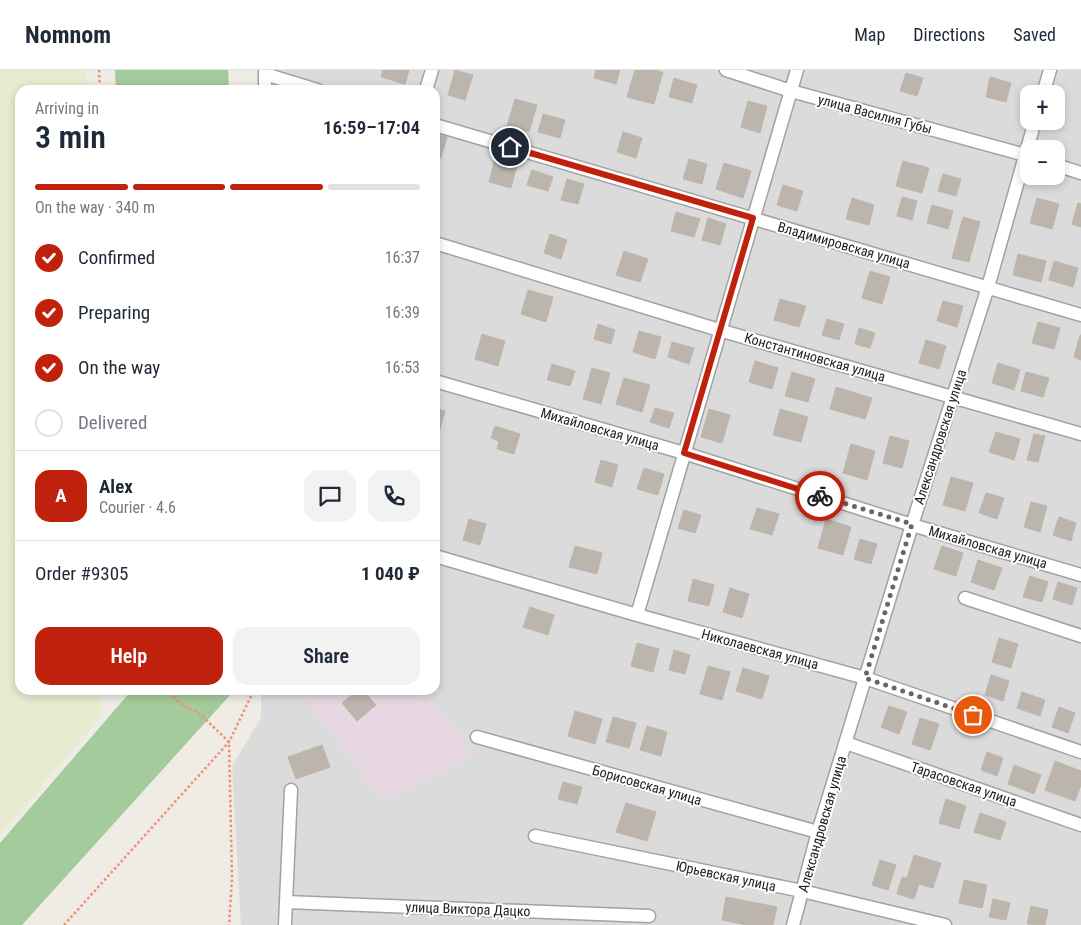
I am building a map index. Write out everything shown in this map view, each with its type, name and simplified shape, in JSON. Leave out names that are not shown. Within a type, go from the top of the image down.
[{"type":"street","points":[[428,85],[432,70]]},
{"type":"street","name":"улица Василия Губы","points":[[726,70],[791,91],[1020,154]]},
{"type":"street","points":[[637,616],[796,70]]},
{"type":"street","points":[[1046,85],[1050,70]]},
{"type":"street","points":[[265,85],[265,72],[303,85]]},
{"type":"street","name":"Владимировская улица","points":[[440,126],[1081,315]]},
{"type":"street","points":[[1065,168],[1081,173]]},
{"type":"street","name":"Александровская улица","points":[[793,925],[818,832],[1020,180]]},
{"type":"street","name":"Константиновская улица","points":[[440,245],[719,330],[1081,434]]},
{"type":"street","name":"Михайловская улица","points":[[440,382],[684,453],[1081,574]]},
{"type":"street","name":"Николаевская улица","points":[[440,557],[637,616],[865,678],[1081,752]]},
{"type":"street","points":[[965,598],[1081,636]]},
{"type":"street","name":"Борисовская улица","points":[[477,737],[818,832]]},
{"type":"street","name":"Тарасовская улица","points":[[846,743],[1081,825]]},
{"type":"street","points":[[286,925],[291,790]]},
{"type":"street","name":"Юрьевская улица","points":[[534,836],[802,891],[946,925]]},
{"type":"street","name":"улица Виктора Дацко","points":[[286,902],[649,916]]},
{"type":"path","points":[[99,70],[100,85]]},
{"type":"path","points":[[171,695],[181,704],[200,714],[230,742],[232,878],[229,925]]},
{"type":"path","points":[[64,925],[230,742],[252,695]]},
{"type":"shaded area","points":[[263,70],[1081,70],[1081,925],[241,925],[232,766],[261,718],[261,695],[440,695],[440,85],[263,85]]},
{"type":"shaded area","points":[[302,695],[427,695],[474,754],[384,801]]},
{"type":"green space","points":[[0,70],[86,70],[87,85],[15,85],[15,695],[100,695],[101,717],[0,834]]},
{"type":"green space","points":[[115,70],[228,70],[229,85],[116,85]]},
{"type":"green space","points":[[128,695],[230,695],[22,925],[0,925],[0,843]]},
{"type":"building","points":[[383,70],[409,70],[405,84],[381,77]]},
{"type":"building","points":[[455,70],[473,75],[465,100],[448,95]]},
{"type":"building","points":[[596,70],[620,70],[616,84],[594,78]]},
{"type":"building","points":[[635,70],[663,72],[654,104],[627,97]]},
{"type":"building","points":[[906,73],[923,78],[917,96],[900,91]]},
{"type":"building","points":[[990,77],[1011,83],[1006,102],[986,97]]},
{"type":"building","points":[[674,78],[697,85],[692,103],[669,97]]},
{"type":"building","points":[[515,99],[537,105],[529,132],[507,126]]},
{"type":"building","points":[[748,101],[767,106],[760,133],[741,127]]},
{"type":"building","points":[[543,114],[565,120],[560,138],[538,132]]},
{"type":"building","points":[[623,132],[642,138],[636,158],[617,152]]},
{"type":"building","points":[[440,135],[447,137],[440,158]]},
{"type":"building","points":[[495,159],[517,165],[511,188],[489,182]]},
{"type":"building","points":[[689,159],[707,164],[702,184],[683,179]]},
{"type":"building","points":[[903,161],[929,168],[922,193],[896,186]]},
{"type":"building","points":[[724,163],[751,171],[743,198],[716,189]]},
{"type":"building","points":[[532,170],[553,177],[548,191],[527,185]]},
{"type":"building","points":[[943,174],[961,179],[956,196],[938,191]]},
{"type":"building","points":[[567,179],[584,184],[578,204],[561,200]]},
{"type":"building","points":[[783,185],[803,191],[797,211],[777,205]]},
{"type":"building","points":[[902,197],[917,201],[912,220],[897,216]]},
{"type":"building","points":[[852,198],[874,205],[869,225],[846,219]]},
{"type":"building","points":[[1037,198],[1059,204],[1052,229],[1030,223]]},
{"type":"building","points":[[1078,203],[1081,204],[1081,227],[1072,224]]},
{"type":"building","points":[[932,205],[953,211],[948,229],[927,223]]},
{"type":"building","points":[[676,212],[700,219],[694,237],[671,231]]},
{"type":"building","points":[[963,217],[980,222],[969,262],[952,258]]},
{"type":"building","points":[[708,218],[726,224],[720,245],[702,240]]},
{"type":"building","points":[[550,234],[567,240],[561,259],[544,253]]},
{"type":"building","points":[[624,251],[648,259],[640,282],[616,275]]},
{"type":"building","points":[[1018,254],[1046,261],[1041,282],[1013,275]]},
{"type":"building","points":[[1054,261],[1078,268],[1073,287],[1049,280]]},
{"type":"building","points":[[870,271],[890,277],[882,304],[862,298]]},
{"type":"building","points":[[528,290],[553,297],[546,322],[521,314]]},
{"type":"building","points":[[780,299],[806,306],[799,327],[774,320]]},
{"type":"building","points":[[943,301],[963,306],[957,327],[937,321]]},
{"type":"building","points":[[827,319],[844,324],[839,340],[822,335]]},
{"type":"building","points":[[1038,322],[1060,328],[1054,349],[1032,343]]},
{"type":"building","points":[[598,324],[615,330],[611,344],[594,339]]},
{"type":"building","points":[[859,328],[875,333],[870,348],[855,344]]},
{"type":"building","points":[[639,331],[661,337],[655,359],[633,352]]},
{"type":"building","points":[[482,334],[505,341],[498,366],[475,359]]},
{"type":"building","points":[[1081,335],[1081,360],[1074,357]]},
{"type":"building","points":[[926,340],[946,346],[939,369],[919,363]]},
{"type":"building","points":[[672,342],[694,348],[689,364],[668,357]]},
{"type":"building","points":[[755,361],[778,368],[772,389],[749,382]]},
{"type":"building","points":[[998,363],[1020,370],[1014,390],[992,383]]},
{"type":"building","points":[[552,364],[575,371],[570,386],[547,380]]},
{"type":"building","points":[[592,368],[610,373],[601,404],[583,399]]},
{"type":"building","points":[[792,372],[815,379],[808,402],[785,396]]},
{"type":"building","points":[[1026,372],[1049,378],[1043,397],[1021,391]]},
{"type":"building","points":[[624,378],[650,385],[642,412],[616,404]]},
{"type":"building","points":[[836,387],[872,398],[865,419],[830,409]]},
{"type":"building","points":[[655,408],[674,413],[669,428],[650,422]]},
{"type":"building","points":[[709,409],[730,415],[722,443],[701,437]]},
{"type":"building","points":[[780,409],[808,417],[801,442],[773,435]]},
{"type":"building","points":[[440,410],[445,411],[440,429]]},
{"type":"building","points":[[495,426],[520,434],[514,454],[497,449],[499,441],[491,438]]},
{"type":"building","points":[[996,432],[1020,439],[1014,460],[989,452]]},
{"type":"building","points":[[1034,434],[1045,436],[1038,462],[1027,460]]},
{"type":"building","points":[[890,436],[909,441],[902,468],[883,463]]},
{"type":"building","points":[[851,444],[875,451],[867,480],[843,473]]},
{"type":"building","points":[[601,460],[618,465],[612,487],[595,482]]},
{"type":"building","points":[[644,468],[664,474],[658,495],[637,489]]},
{"type":"building","points":[[951,477],[973,483],[965,511],[943,505]]},
{"type":"building","points":[[986,493],[1004,498],[997,519],[979,513]]},
{"type":"building","points":[[1031,502],[1047,506],[1040,532],[1024,527]]},
{"type":"building","points":[[757,508],[779,514],[772,535],[750,529]]},
{"type":"building","points":[[684,510],[701,515],[695,533],[678,528]]},
{"type":"building","points":[[1059,517],[1076,523],[1071,541],[1053,535]]},
{"type":"building","points":[[469,519],[486,524],[480,545],[463,540]]},
{"type":"building","points":[[826,519],[851,527],[843,555],[818,548]]},
{"type":"building","points":[[860,539],[877,544],[871,564],[854,559]]},
{"type":"building","points":[[575,546],[602,553],[597,574],[569,567]]},
{"type":"building","points":[[942,546],[963,553],[956,576],[934,569]]},
{"type":"building","points":[[978,560],[1002,568],[994,590],[971,582]]},
{"type":"building","points":[[1030,576],[1048,582],[1042,602],[1023,597]]},
{"type":"building","points":[[693,579],[714,585],[709,606],[688,601]]},
{"type":"building","points":[[1058,582],[1077,588],[1072,605],[1053,599]]},
{"type":"building","points":[[730,588],[749,594],[742,618],[723,612]]},
{"type":"building","points":[[530,607],[554,615],[548,635],[523,627]]},
{"type":"building","points":[[999,638],[1018,644],[1011,668],[992,662]]},
{"type":"building","points":[[637,643],[659,649],[653,672],[631,666]]},
{"type":"building","points":[[674,650],[690,655],[685,674],[669,670]]},
{"type":"building","points":[[708,666],[730,672],[722,700],[700,694]]},
{"type":"building","points":[[743,668],[769,676],[762,699],[736,691]]},
{"type":"building","points":[[991,675],[1009,681],[1003,701],[985,695]]},
{"type":"building","points":[[1022,692],[1045,700],[1040,716],[1017,708]]},
{"type":"building","points":[[352,695],[367,695],[376,705],[357,721],[342,703]]},
{"type":"building","points":[[889,706],[907,712],[899,734],[881,727]]},
{"type":"building","points":[[1059,707],[1075,713],[1068,733],[1052,727]]},
{"type":"building","points":[[575,711],[602,719],[595,744],[568,736]]},
{"type":"building","points":[[613,717],[636,723],[629,748],[606,742]]},
{"type":"building","points":[[920,718],[939,724],[930,750],[912,744]]},
{"type":"building","points":[[647,726],[667,732],[661,756],[640,750]]},
{"type":"building","points":[[322,745],[330,767],[296,779],[288,757]]},
{"type":"building","points":[[987,752],[1003,758],[997,776],[981,770]]},
{"type":"building","points":[[1055,761],[1081,771],[1081,785],[1075,801],[1045,790]]},
{"type":"building","points":[[1014,765],[1041,775],[1034,794],[1008,784]]},
{"type":"building","points":[[563,782],[582,787],[577,804],[558,799]]},
{"type":"building","points":[[946,799],[966,806],[959,829],[939,823]]},
{"type":"building","points":[[626,803],[656,812],[647,841],[616,832]]},
{"type":"building","points":[[980,813],[1006,822],[1000,840],[974,832]]},
{"type":"building","points":[[914,855],[941,863],[933,888],[919,884],[914,899],[897,894],[902,877],[907,878]]},
{"type":"building","points":[[880,860],[896,865],[888,890],[872,885]]},
{"type":"building","points":[[964,880],[987,885],[982,908],[959,903]]},
{"type":"building","points":[[726,897],[777,907],[773,925],[747,925],[722,920]]},
{"type":"building","points":[[993,899],[1010,903],[1006,920],[989,917]]},
{"type":"building","points":[[1031,906],[1048,910],[1045,925],[1027,924]]},
{"type":"way so far","points":[[820,496],[912,524],[865,678],[973,715]]},
{"type":"route","points":[[510,147],[753,218],[684,453],[820,496]]}]
